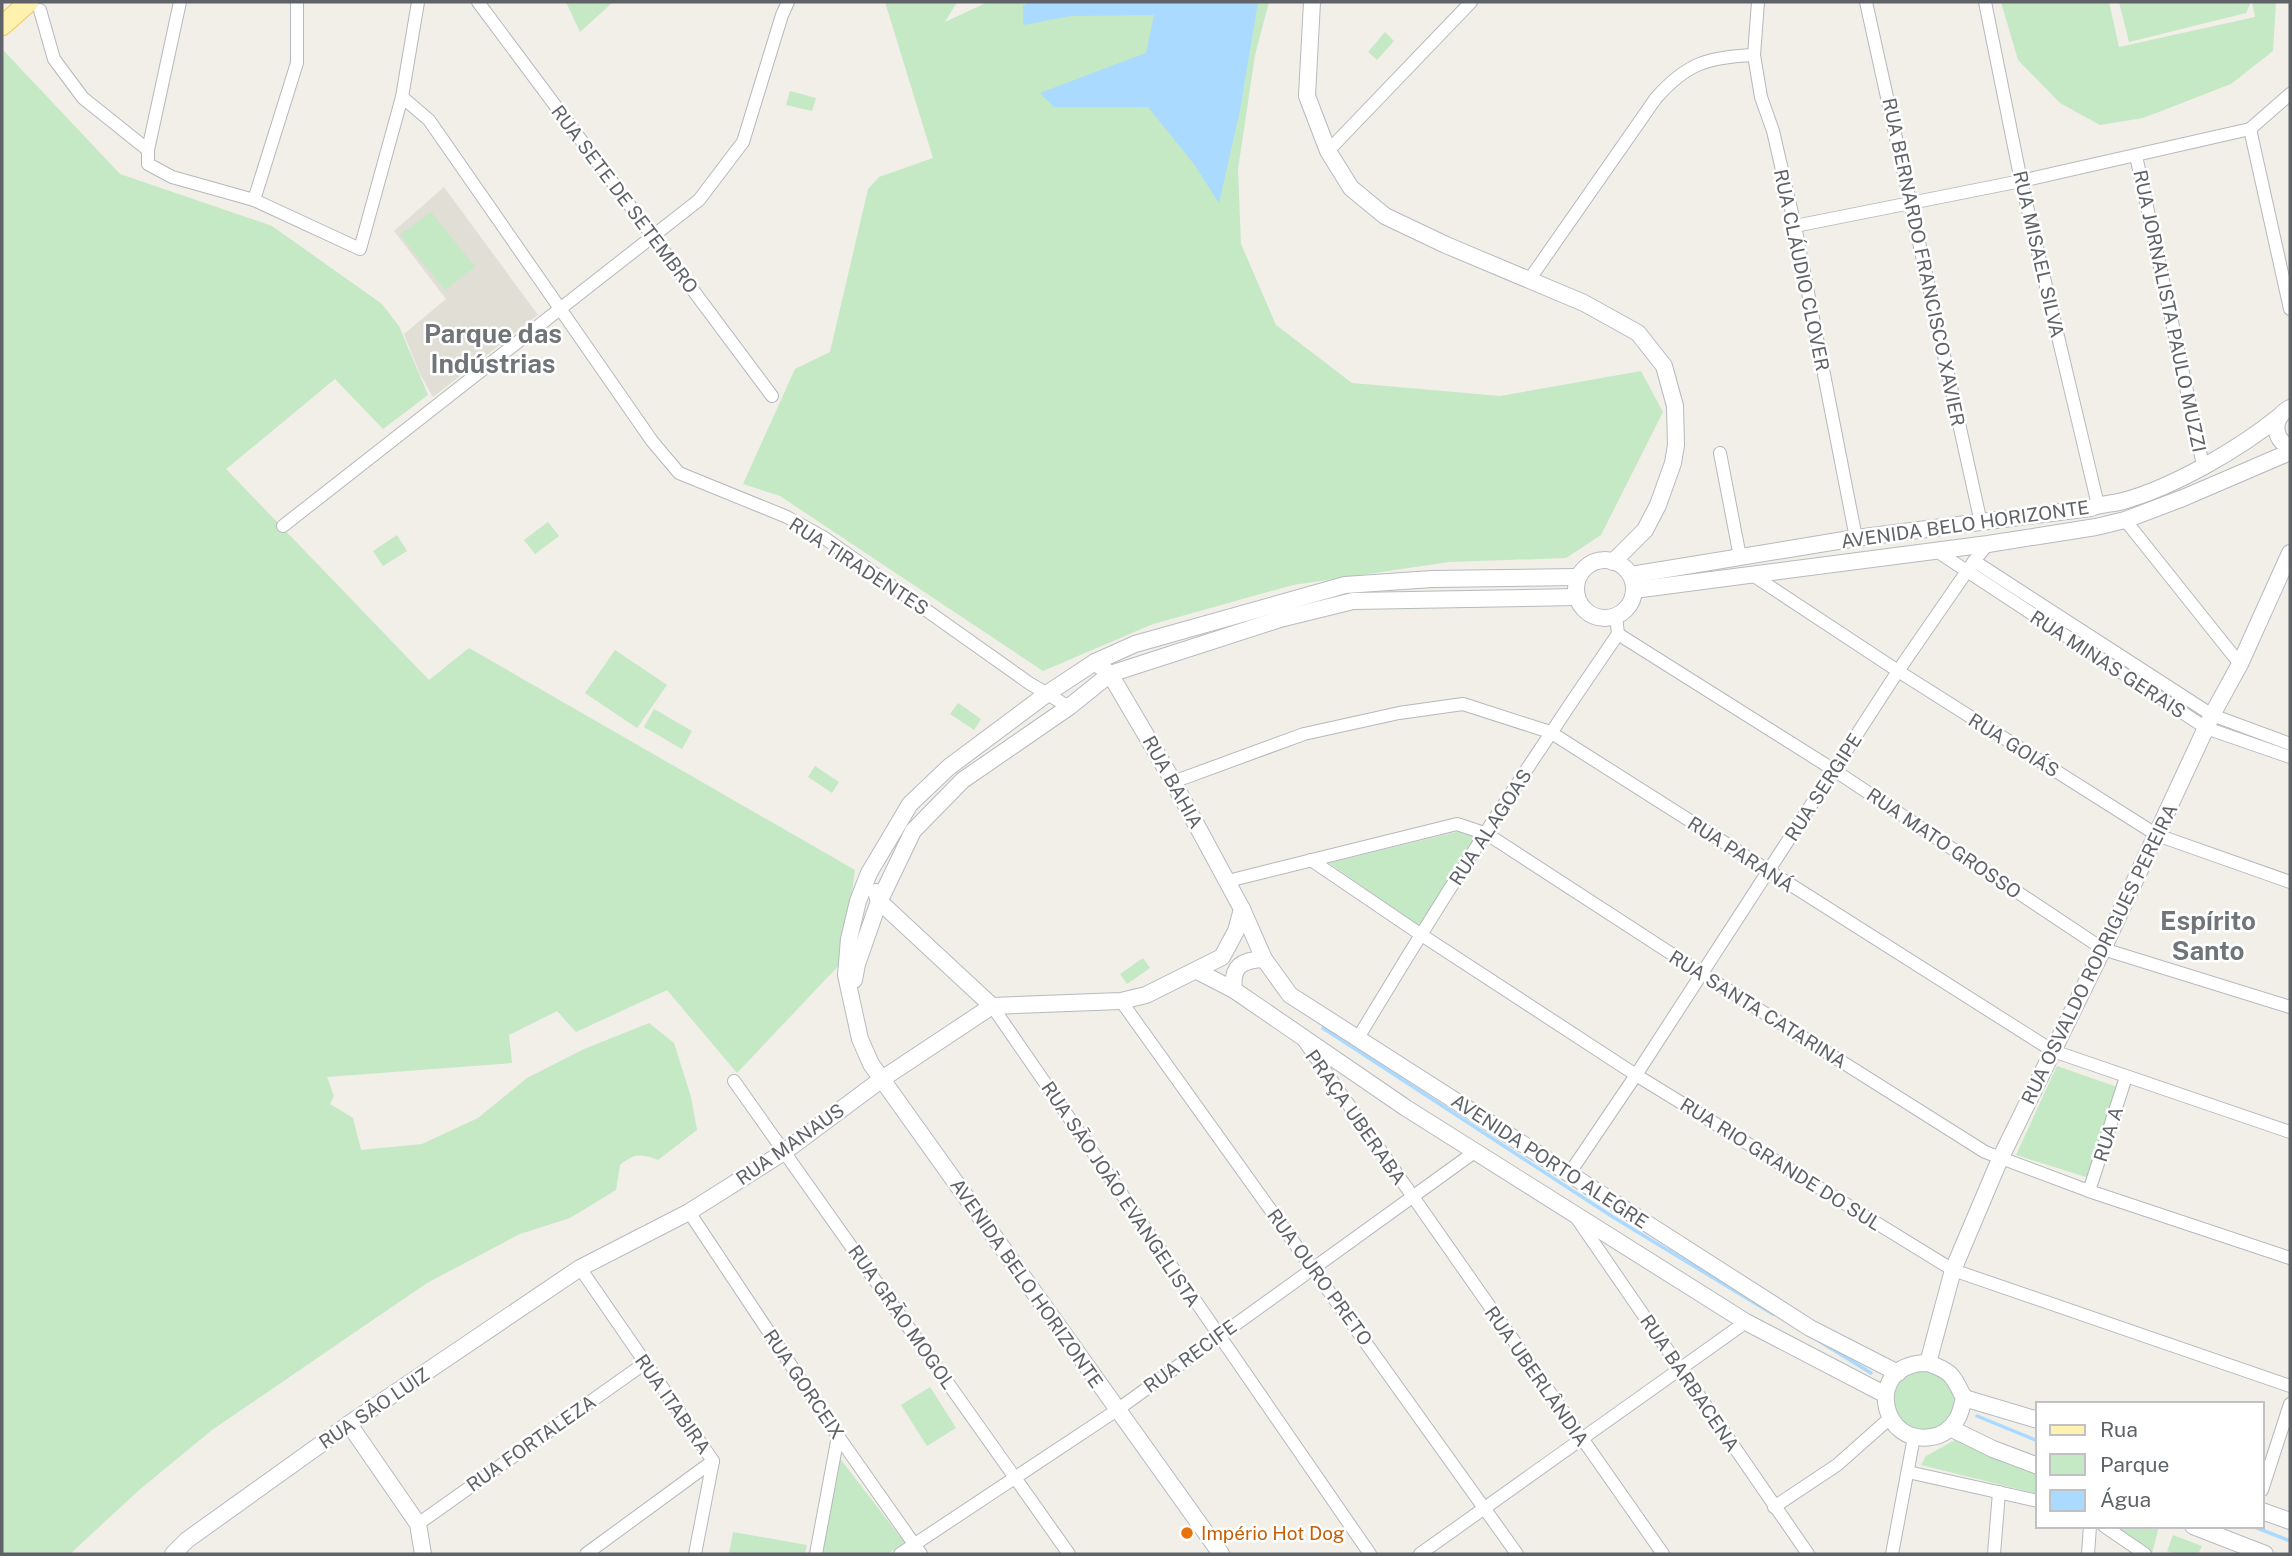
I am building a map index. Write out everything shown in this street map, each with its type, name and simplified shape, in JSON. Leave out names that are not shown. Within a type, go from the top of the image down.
[{"type":"main road","points":[[1312,2],[1307,96],[1328,151],[1351,188],[1385,216],[1446,245],[1584,303],[1638,333],[1664,366],[1675,406],[1676,445],[1673,463],[1658,505],[1645,530],[1613,562]]},
{"type":"main road","points":[[2,26],[35,6]]},
{"type":"main road","points":[[2286,408],[2276,429],[2280,441],[2290,450]]},
{"type":"main road","name":"AVENIDA BELO HORIZONTE","points":[[1632,583],[1740,557],[2123,501],[2161,486],[2231,451],[2286,408]]},
{"type":"main road","name":"AVENIDA BELO HORIZONTE","points":[[1632,583],[1754,576],[1988,544],[2125,520],[2290,450]]},
{"type":"main road","name":"RUA OSVALDO RODRIGUES PEREIRA","points":[[1928,1363],[1953,1270],[2000,1159],[2103,949],[2209,722],[2240,664],[2290,553]]},
{"type":"main road","points":[[1597,561],[1613,562],[1622,566],[1632,583],[1628,606],[1616,616],[1604,618],[1592,615],[1582,608],[1577,597],[1578,577],[1586,567],[1597,561]]},
{"type":"main road","name":"AVENIDA BELO HORIZONTE","points":[[1221,1554],[871,1063],[860,1039],[846,975],[849,939],[858,901],[869,873],[910,804],[948,767],[1095,662],[1135,644],[1345,585],[1432,579],[1578,577]]},
{"type":"main road","name":"AVENIDA BELO HORIZONTE","points":[[851,1003],[857,964],[879,901],[913,831],[963,780],[1069,707],[1110,674],[1280,619],[1353,601],[1577,597]]},
{"type":"main road","name":"RUA BAHIA","points":[[1095,662],[1110,674],[1242,909]]},
{"type":"main road","points":[[869,873],[879,901],[992,1006],[1121,1001],[1146,995],[1222,957],[1236,931],[1242,909]]},
{"type":"main road","name":"AVENIDA PORTO ALEGRE","points":[[1242,909],[1264,959],[1290,995],[1810,1328],[1898,1373]]},
{"type":"main road","points":[[1234,990],[1233,981],[1238,967],[1245,961],[1264,959]]},
{"type":"main road","name":"AVENIDA PORTO ALEGRE","points":[[1197,971],[1234,990],[1406,1108],[1746,1322],[1886,1395]]},
{"type":"main road","name":"RUA MANAUS","points":[[580,1268],[689,1212],[784,1152],[882,1079],[992,1006]]},
{"type":"main road","name":"RUA SÃO LUIZ","points":[[173,1554],[187,1540],[349,1424],[580,1268]]},
{"type":"main road","points":[[1928,1363],[1946,1369],[1954,1377],[1964,1398],[1958,1419],[1950,1429],[1937,1437],[1922,1439],[1904,1434],[1890,1418],[1886,1410],[1886,1395],[1891,1381],[1898,1373],[1910,1365],[1928,1363]]},
{"type":"main road","points":[[1964,1398],[2036,1419]]},
{"type":"main road","points":[[349,1424],[418,1524],[421,1553]]},
{"type":"main road","points":[[1950,1429],[2036,1465]]},
{"type":"main road","points":[[2264,1512],[2290,1521]]},
{"type":"main road","points":[[2198,1528],[2265,1554]]},
{"type":"street","points":[[180,2],[148,150],[148,164],[172,177],[254,200],[360,249],[401,97],[418,2]]},
{"type":"street","points":[[254,200],[296,63],[297,2]]},
{"type":"street","name":"RUA SETE DE SETEMBRO","points":[[478,2],[772,396]]},
{"type":"street","points":[[283,526],[699,200],[743,142],[788,2]]},
{"type":"street","points":[[1328,151],[1471,2]]},
{"type":"street","name":"RUA CLÁUDIO CLOVER","points":[[1758,2],[1754,55],[1761,97],[1773,131],[1795,226],[1856,538]]},
{"type":"street","name":"RUA BERNARDO FRANCISCO XAVIER","points":[[1866,2],[1981,523]]},
{"type":"street","name":"RUA MISAEL SILVA","points":[[1985,2],[2021,181],[2098,505]]},
{"type":"street","points":[[35,6],[54,60],[75,88],[148,150]]},
{"type":"street","points":[[1529,280],[1656,98],[1673,79],[1718,57],[1754,55]]},
{"type":"street","points":[[1795,226],[2021,181],[2250,129],[2290,94]]},
{"type":"street","name":"RUA TIRADENTES","points":[[401,97],[429,120],[652,441],[679,472],[787,517],[823,537],[1029,683],[1069,707]]},
{"type":"street","points":[[2250,129],[2290,309]]},
{"type":"street","name":"RUA JORNALISTA PAULO MUZZI","points":[[2136,156],[2203,465]]},
{"type":"street","points":[[1720,453],[1740,557]]},
{"type":"street","points":[[2125,520],[2240,664]]},
{"type":"street","name":"RUA SERGIPE","points":[[1569,1174],[1898,671],[1988,544]]},
{"type":"street","name":"RUA MINAS GERAIS","points":[[1936,550],[1970,566],[2209,722],[2290,757]]},
{"type":"street","name":"RUA GOIÁS","points":[[1754,576],[2157,835],[2290,882]]},
{"type":"street","points":[[1616,616],[1618,634]]},
{"type":"street","name":"RUA ALAGOAS","points":[[1358,1038],[1420,934],[1487,834],[1550,732],[1618,634]]},
{"type":"street","name":"RUA MATO GROSSO","points":[[1618,634],[1834,770],[2103,949],[2290,1006]]},
{"type":"street","name":"RUA PARANÁ","points":[[1173,782],[1304,734],[1399,713],[1463,704],[1550,732],[2053,1051],[2290,1132]]},
{"type":"street","name":"RUA MINAS GERAIS","points":[[2209,722],[2290,744]]},
{"type":"street","name":"RUA SANTA CATARINA","points":[[1228,881],[1457,824],[1487,834],[1973,1145],[2000,1159],[2089,1191],[2290,1258]]},
{"type":"street","name":"RUA RIO GRANDE DO SUL","points":[[1311,860],[1636,1075],[1953,1270],[2290,1385]]},
{"type":"street","name":"RUA OURO PRETO","points":[[1121,1001],[1517,1554]]},
{"type":"street","name":"RUA SÃO JOÃO EVANGELISTA","points":[[992,1006],[1370,1554]]},
{"type":"street","name":"PRAÇA UBERABA","points":[[1301,1037],[1411,1197]]},
{"type":"street","name":"RUA A","points":[[2089,1191],[2126,1077]]},
{"type":"street","name":"RUA GRÃO MOGOL","points":[[734,1081],[1069,1554]]},
{"type":"street","name":"RUA RECIFE","points":[[900,1554],[918,1549],[1117,1410],[1312,1267],[1476,1152]]},
{"type":"street","name":"RUA UBERLÂNDIA","points":[[1411,1197],[1663,1554]]},
{"type":"street","name":"RUA GORCEIX","points":[[689,1212],[838,1436],[918,1549]]},
{"type":"street","name":"RUA BARBACENA","points":[[1573,1212],[1808,1554]]},
{"type":"street","name":"RUA ITABIRA","points":[[580,1268],[713,1461],[695,1554]]},
{"type":"street","points":[[1420,1554],[1746,1322]]},
{"type":"street","name":"RUA FORTALEZA","points":[[418,1524],[645,1363]]},
{"type":"street","points":[[2264,1484],[2290,1404]]},
{"type":"street","points":[[1774,1507],[1837,1465],[1890,1418]]},
{"type":"street","points":[[816,1554],[838,1436]]},
{"type":"street","points":[[1892,1554],[1914,1437]]},
{"type":"street","points":[[586,1554],[713,1461]]},
{"type":"street","points":[[1908,1472],[2036,1501]]},
{"type":"street","points":[[1994,1554],[1999,1492]]},
{"type":"street","points":[[2088,1554],[2090,1528]]},
{"type":"street","points":[[2107,1528],[2142,1553]]},
{"type":"shaded area","points":[[444,187],[538,315],[433,397],[420,374],[404,334],[446,299],[394,231]]},
{"type":"green space","points":[[566,2],[613,2],[580,32]]},
{"type":"green space","points":[[885,2],[957,2],[945,22],[988,2],[1269,2],[1255,55],[1238,169],[1241,244],[1276,325],[1352,383],[1500,396],[1641,371],[1663,412],[1601,535],[1566,558],[1449,562],[1293,585],[1153,624],[1043,671],[780,496],[743,484],[795,369],[830,352],[868,189],[879,177],[933,158]]},
{"type":"green space","points":[[2001,2],[2109,2],[2119,47],[2255,17],[2252,2],[2276,2],[2273,51],[2231,84],[2143,118],[2100,125],[2060,103],[2018,60]]},
{"type":"green space","points":[[2119,2],[2250,4],[2246,13],[2129,42]]},
{"type":"green space","points":[[1385,32],[1394,41],[1377,60],[1368,52]]},
{"type":"green space","points":[[4,51],[120,174],[272,226],[382,304],[399,326],[428,395],[383,429],[335,379],[226,469],[429,680],[469,648],[855,870],[843,961],[737,1073],[667,990],[576,1032],[557,1011],[509,1035],[512,1063],[327,1077],[334,1096],[330,1104],[353,1118],[361,1150],[422,1144],[478,1118],[527,1078],[584,1049],[649,1023],[674,1043],[691,1097],[697,1130],[658,1160],[638,1156],[625,1161],[620,1165],[616,1190],[570,1218],[520,1234],[427,1283],[212,1430],[138,1491],[70,1554],[2,1554]]},
{"type":"green space","points":[[790,91],[816,98],[812,111],[786,105]]},
{"type":"green space","points":[[431,212],[475,267],[445,290],[400,235]]},
{"type":"green space","points":[[548,522],[559,536],[535,554],[524,540]]},
{"type":"green space","points":[[397,535],[407,551],[383,566],[373,551]]},
{"type":"green space","points":[[615,650],[667,685],[637,728],[585,693]]},
{"type":"green space","points":[[958,703],[981,719],[974,730],[950,714]]},
{"type":"green space","points":[[654,709],[692,731],[682,749],[644,727]]},
{"type":"green space","points":[[815,766],[839,782],[832,793],[808,777]]},
{"type":"green space","points":[[1460,831],[1478,837],[1420,927],[1329,863]]},
{"type":"green space","points":[[1143,958],[1150,968],[1127,984],[1120,974]]},
{"type":"green space","points":[[2057,1066],[2117,1087],[2089,1178],[2016,1155]]},
{"type":"green space","points":[[1930,1367],[1954,1389],[1954,1405],[1949,1417],[1941,1425],[1930,1429],[1908,1426],[1893,1408],[1892,1393],[1901,1375]]},
{"type":"green space","points":[[930,1387],[956,1428],[927,1446],[901,1405]]},
{"type":"green space","points":[[1955,1440],[2036,1474],[2036,1494],[1921,1465],[1926,1456]]},
{"type":"green space","points":[[838,1456],[905,1543],[887,1554],[823,1554]]},
{"type":"green space","points":[[2113,1528],[2158,1528],[2152,1554]]},
{"type":"green space","points":[[733,1532],[807,1545],[805,1554],[729,1554]]},
{"type":"green space","points":[[2173,1535],[2202,1546],[2198,1554],[2176,1554],[2167,1551]]},
{"type":"water","points":[[1031,2],[1258,2],[1240,110],[1219,203],[1194,164],[1148,107],[1054,107],[1040,93],[1146,53],[1154,15],[1071,16],[1023,25],[1023,6]]},
{"type":"waterway","points":[[1323,1028],[1613,1217],[1773,1314]]},
{"type":"waterway","points":[[1819,1341],[1871,1373]]},
{"type":"waterway","points":[[1977,1416],[2036,1440]]},
{"type":"waterway","points":[[2257,1528],[2290,1541]]},
{"type":"place","name":"Império Hot Dog","points":[[1187,1533]]},
{"type":"district","name":"Parque das Indústrias","points":[[493,349]]},
{"type":"district","name":"Espírito Santo","points":[[2208,936]]}]
